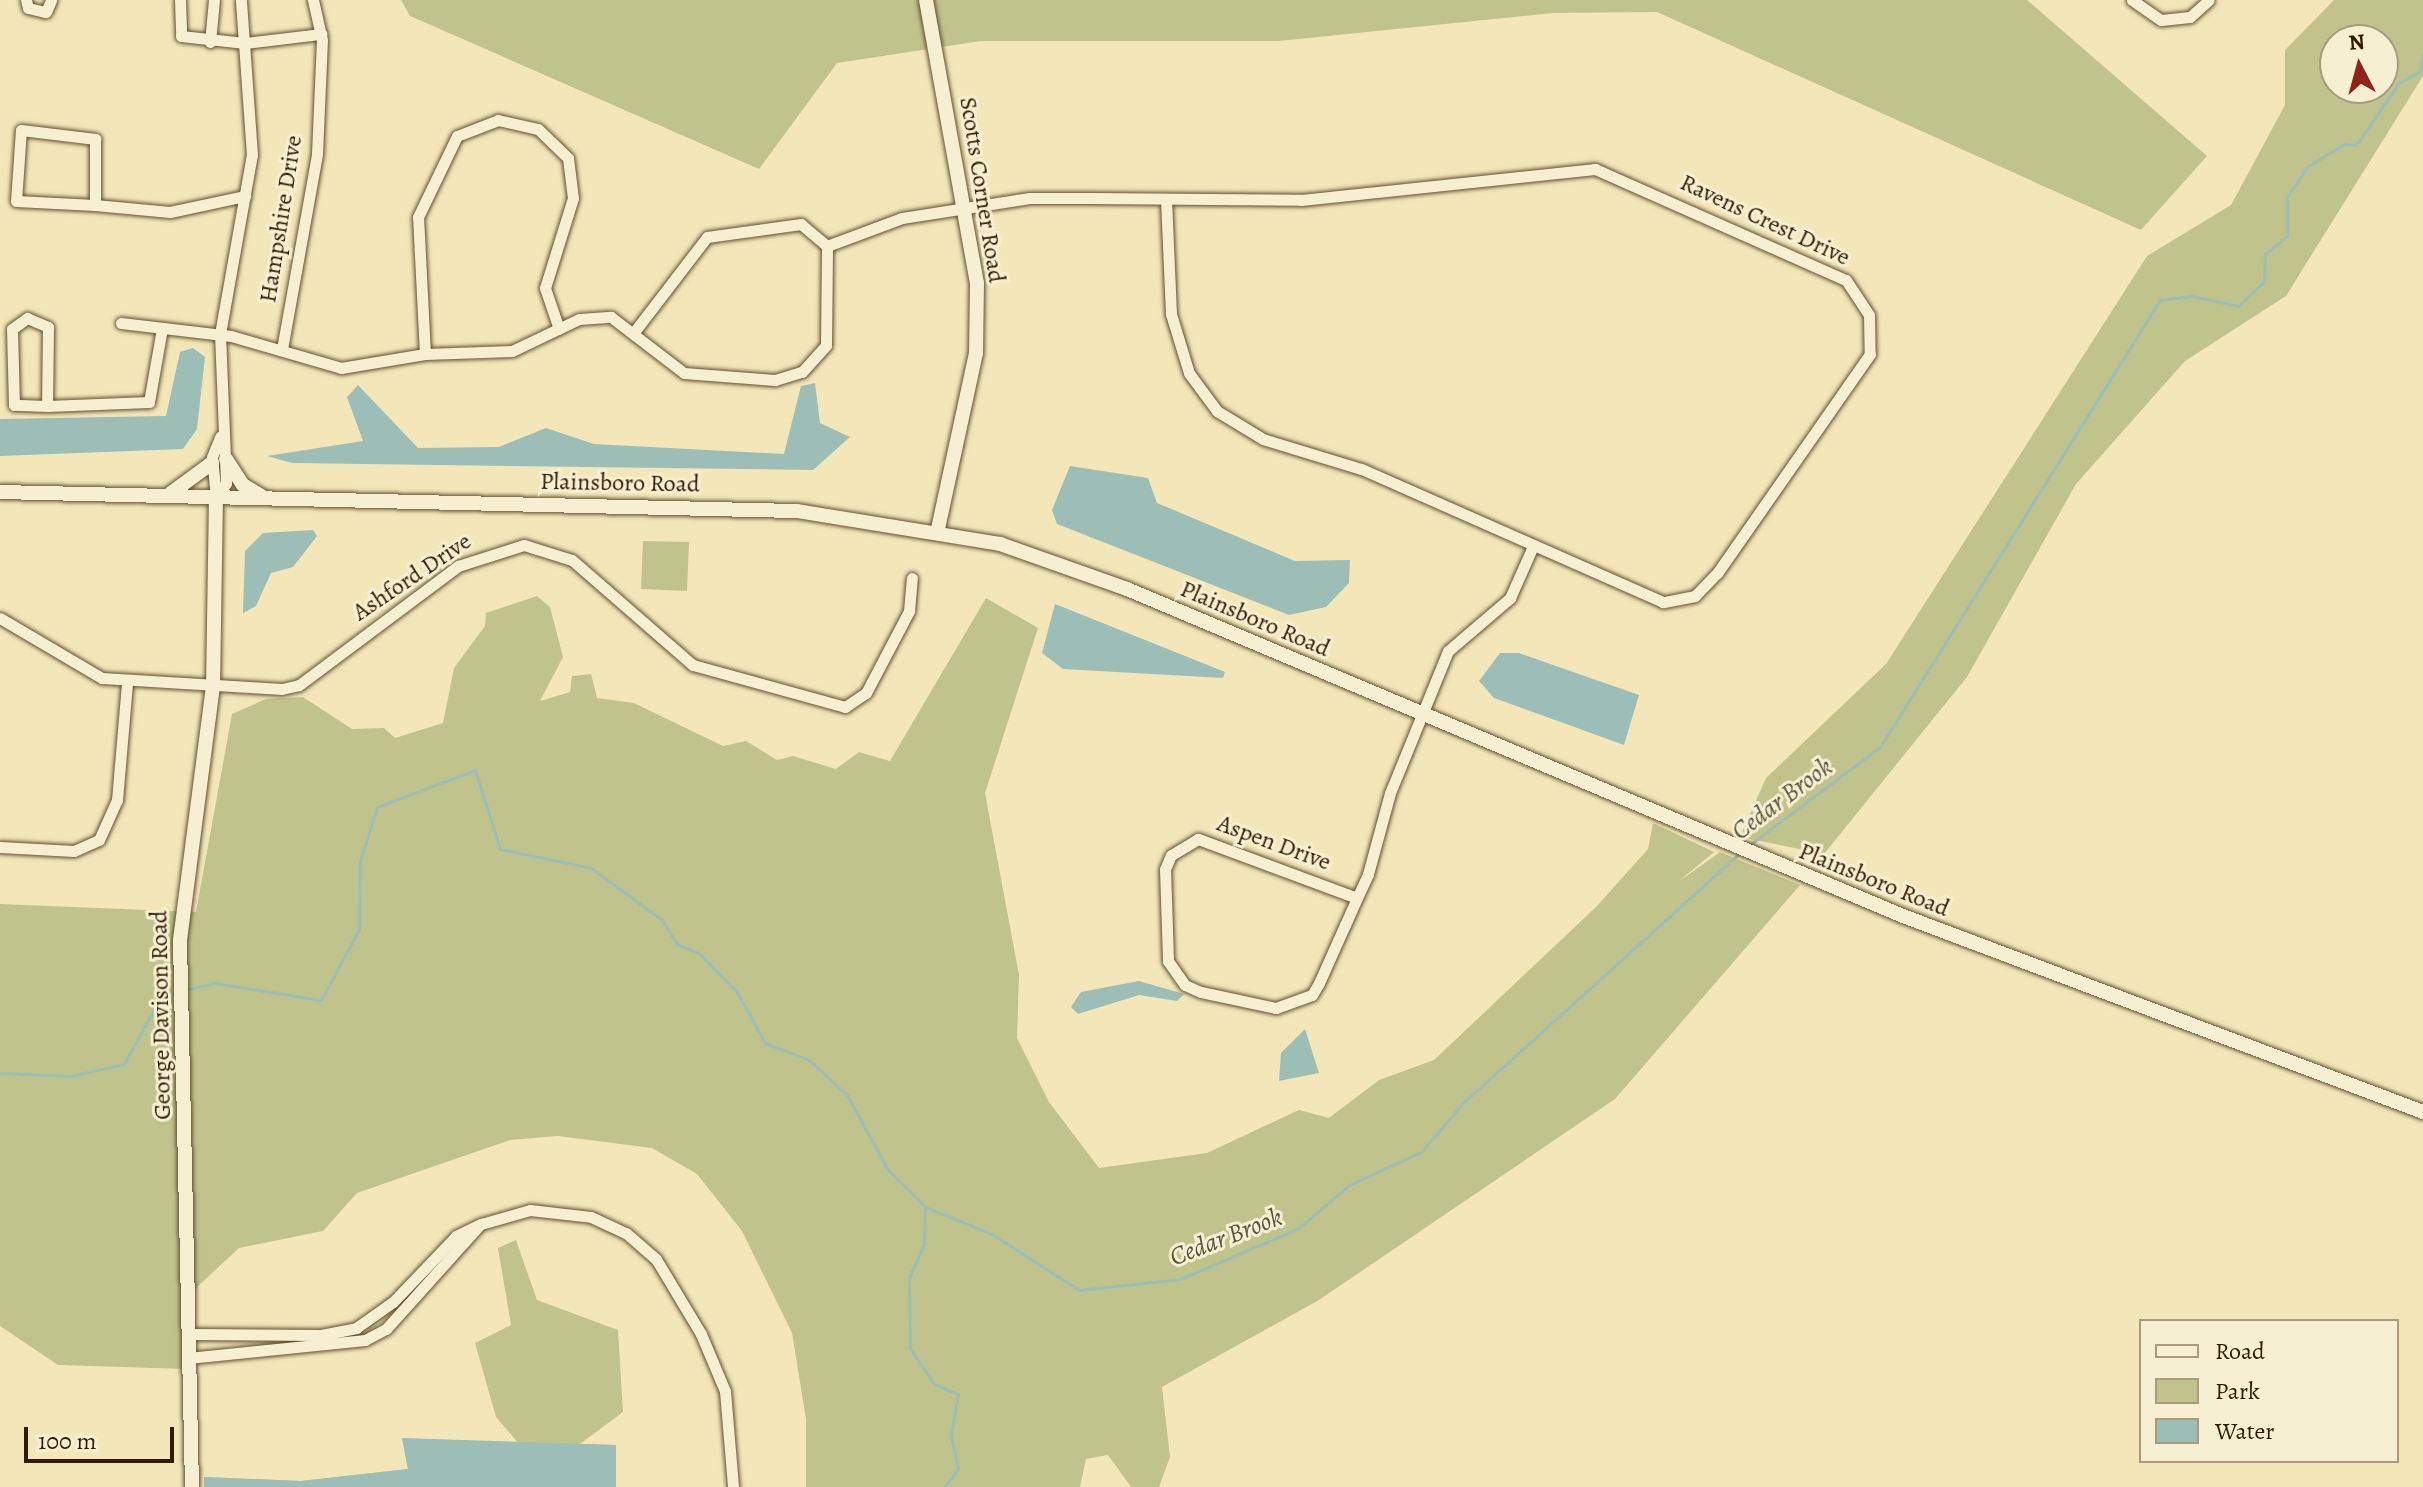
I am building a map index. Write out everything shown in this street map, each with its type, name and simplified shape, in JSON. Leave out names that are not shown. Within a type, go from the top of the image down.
[{"type":"street","points":[[26,0],[28,8],[46,12],[51,0]]},
{"type":"street","points":[[180,0],[178,35],[210,42],[245,43],[321,34]]},
{"type":"street","points":[[210,42],[214,0]]},
{"type":"street","points":[[216,497],[226,483],[219,461],[220,334],[252,155],[241,0]]},
{"type":"street","name":"Hampshire Drive","points":[[282,349],[317,154],[321,34],[313,0]]},
{"type":"street","name":"Scotts Corner Road","points":[[926,0],[967,206],[977,283],[976,353],[938,529]]},
{"type":"street","points":[[2132,0],[2161,20],[2190,17],[2209,0]]},
{"type":"street","points":[[425,354],[418,217],[457,136],[485,122],[538,129],[568,158],[573,198],[545,288],[559,329]]},
{"type":"street","points":[[95,205],[95,139],[21,130],[16,201],[170,212],[245,196]]},
{"type":"street","name":"Ravens Crest Drive","points":[[967,206],[1166,199],[1301,200],[1595,169],[1833,272],[1857,292],[1871,327],[1863,369],[1695,596],[1663,602],[1361,469],[1263,439],[1217,411],[1189,373],[1171,314],[1166,199]]},
{"type":"street","points":[[827,246],[902,218],[967,206]]},
{"type":"street","points":[[635,331],[707,237],[801,224],[827,246]]},
{"type":"street","points":[[121,323],[220,334],[341,368],[425,354],[512,351],[594,316],[635,331],[698,378],[789,378],[826,345],[827,246]]},
{"type":"street","points":[[47,406],[48,327],[27,318],[12,329],[14,405],[47,406],[149,402],[162,328]]},
{"type":"street","points":[[164,495],[219,461]]},
{"type":"street","points":[[219,461],[243,485],[265,498]]},
{"type":"street","name":"Plainsboro Road","points":[[0,492],[797,511],[938,529],[1076,569],[1750,852],[2423,1112]]},
{"type":"street","name":"George Davison Road","points":[[192,1487],[188,1358],[192,1334],[179,977],[182,895],[213,687],[216,497]]},
{"type":"street","name":"Ashford Drive","points":[[0,618],[87,671],[127,683],[213,687],[299,685],[458,566],[524,545],[572,560],[676,656],[749,683],[837,706],[861,701],[909,611],[912,578]]},
{"type":"street","points":[[1421,714],[1448,651],[1510,598],[1533,546]]},
{"type":"street","points":[[0,847],[74,851],[99,840],[117,800],[127,683]]},
{"type":"street","name":"Aspen Drive","points":[[1357,898],[1198,839],[1171,855],[1165,869],[1168,961],[1185,985],[1201,992],[1276,1008],[1302,1003],[1357,898],[1421,714]]},
{"type":"street","points":[[192,1334],[298,1336],[356,1328],[404,1292],[456,1236],[481,1224],[530,1210],[573,1212],[611,1224],[656,1259],[725,1391],[733,1487]]},
{"type":"street","points":[[188,1358],[299,1350],[365,1340],[414,1300],[481,1224]]},
{"type":"street","points":[[404,1292],[414,1300]]},
{"type":"street","points":[[298,1336],[299,1350]]},
{"type":"green space","points":[[401,0],[2027,0],[2207,156],[2141,230],[1657,12],[1554,13],[1279,41],[981,41],[837,63],[759,169],[410,16]]},
{"type":"green space","points":[[2334,0],[2423,0],[2423,76],[2286,296],[2185,361],[2076,484],[1967,677],[1824,854],[1740,837],[1766,778],[1886,664],[2147,256],[2231,205],[2285,105],[2285,50]]},
{"type":"green space","points":[[643,541],[689,542],[687,591],[641,589]]},
{"type":"green space","points":[[537,596],[550,607],[563,657],[540,701],[570,692],[572,676],[591,674],[597,698],[634,703],[723,746],[746,741],[777,760],[793,756],[836,769],[859,752],[890,761],[986,598],[1038,628],[985,793],[1019,975],[1017,1038],[1049,1102],[1099,1168],[1207,1153],[1299,1110],[1329,1118],[1379,1080],[1434,1060],[1596,907],[1648,849],[1653,823],[1714,852],[1678,882],[1720,852],[1800,885],[1615,1099],[1319,1300],[1162,1387],[1170,1457],[1159,1487],[1131,1487],[1108,1455],[1086,1459],[1080,1487],[806,1487],[806,1419],[792,1333],[742,1231],[697,1174],[652,1148],[558,1136],[510,1140],[357,1193],[323,1231],[239,1248],[196,1288],[186,1369],[58,1365],[0,1326],[0,904],[196,912],[232,714],[266,699],[303,697],[352,729],[384,728],[395,738],[443,723],[454,668],[485,626],[486,613]]},
{"type":"green space","points":[[516,1240],[537,1300],[618,1330],[623,1412],[580,1444],[616,1445],[616,1487],[204,1487],[204,1477],[301,1481],[408,1469],[402,1438],[519,1444],[496,1417],[475,1343],[511,1325],[498,1248]]},
{"type":"water","points":[[193,348],[205,357],[197,429],[183,449],[0,456],[0,419],[166,416],[180,352]]},
{"type":"water","points":[[815,383],[820,423],[850,437],[813,470],[292,463],[267,456],[363,441],[347,397],[358,385],[418,448],[499,447],[546,428],[594,444],[784,454],[801,386]]},
{"type":"water","points":[[1070,466],[1148,478],[1157,503],[1295,561],[1350,560],[1349,583],[1326,607],[1289,615],[1057,524],[1052,510]]},
{"type":"water","points":[[313,530],[317,536],[293,567],[271,573],[256,606],[243,613],[245,551],[263,533]]},
{"type":"water","points":[[1055,604],[1225,672],[1223,678],[1063,669],[1042,653]]},
{"type":"water","points":[[1500,653],[1519,653],[1639,695],[1624,745],[1494,698],[1479,681]]},
{"type":"water","points":[[1139,981],[1184,994],[1177,1001],[1139,995],[1078,1014],[1071,1007],[1081,992]]},
{"type":"water","points":[[1305,1029],[1319,1073],[1279,1081],[1281,1053]]},
{"type":"water","points":[[402,1438],[616,1445],[616,1487],[204,1487],[204,1477],[301,1481],[408,1469]]},
{"type":"waterway","name":"Cedar Brook","points":[[1748,846],[1880,747],[2160,300],[2192,296],[2238,306],[2264,282],[2265,254],[2287,236],[2287,197],[2307,167],[2344,144],[2356,145],[2399,83],[2420,71],[2423,54]]},
{"type":"waterway","points":[[186,990],[215,983],[321,1000],[359,929],[360,861],[377,807],[475,770],[500,849],[591,868],[661,919],[677,944],[700,954],[737,992],[765,1043],[809,1060],[847,1095],[888,1170],[925,1207],[924,1244],[909,1278],[910,1348],[934,1384],[958,1394],[951,1436],[958,1469],[944,1487]]},
{"type":"waterway","name":"Cedar Brook","points":[[925,1207],[992,1234],[1079,1290],[1180,1279],[1299,1228],[1349,1185],[1421,1152],[1463,1103],[1739,854]]},
{"type":"waterway","points":[[0,1073],[70,1076],[124,1064],[162,995],[175,992]]}]
